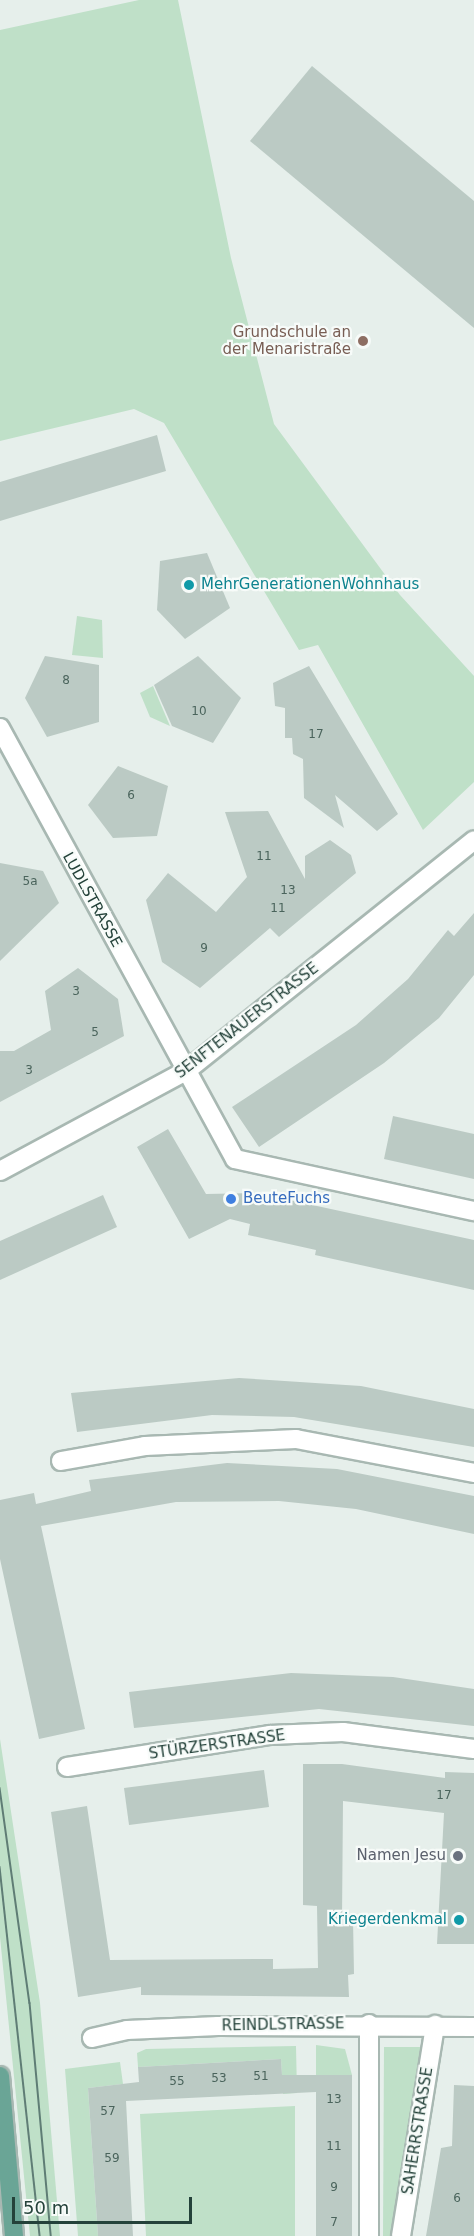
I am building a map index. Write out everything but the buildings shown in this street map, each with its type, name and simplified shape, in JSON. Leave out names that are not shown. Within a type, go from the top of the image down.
[{"type":"main road","points":[[0,2076],[14,2236]]},
{"type":"street","name":"LUDLSTRASSE","points":[[0,728],[235,1159],[474,1211]]},
{"type":"street","name":"SENFTENAUERSTRASSE","points":[[0,1171],[186,1071],[474,840]]},
{"type":"street","points":[[61,1461],[145,1446],[296,1438],[474,1473]]},
{"type":"street","name":"STÜRZERSTRASSE","points":[[67,1767],[280,1735],[343,1732],[474,1749]]},
{"type":"street","points":[[369,2024],[369,2236]]},
{"type":"street","name":"REINDLSTRASSE","points":[[92,2038],[126,2030],[369,2024],[474,2026]]},
{"type":"street","name":"SAHERRSTRASSE","points":[[401,2236],[435,2025]]},
{"type":"green space","points":[[139,0],[178,0],[231,258],[274,424],[400,595],[474,676],[474,782],[423,830],[318,645],[299,650],[164,423],[134,409],[0,441],[0,30]]},
{"type":"green space","points":[[77,616],[102,620],[103,658],[72,655]]},
{"type":"green space","points":[[153,686],[170,726],[150,717],[140,693]]},
{"type":"green space","points":[[0,1739],[40,2003],[60,2236],[30,2236],[0,1937]]},
{"type":"green space","points":[[316,2045],[345,2049],[352,2075],[316,2075]]},
{"type":"green space","points":[[296,2046],[297,2093],[283,2094],[281,2059],[138,2067],[137,2053],[146,2049]]},
{"type":"green space","points":[[384,2047],[420,2047],[420,2060],[392,2236],[383,2236]]},
{"type":"green space","points":[[120,2062],[123,2084],[88,2088],[98,2236],[78,2236],[65,2069]]},
{"type":"green space","points":[[295,2106],[295,2236],[146,2236],[140,2114]]},
{"type":"tram line","points":[[0,1788],[30,2003],[51,2236]]},
{"type":"tram line","points":[[0,1867],[40,2236]]},
{"type":"place","name":"Grundschule an der Menaristraße","points":[[363,341]]},
{"type":"place","name":"MehrGenerationenWohnhaus","points":[[189,585]]},
{"type":"place","name":"BeuteFuchs","points":[[231,1199]]},
{"type":"place","name":"Namen Jesu","points":[[458,1856]]},
{"type":"place","name":"Kriegerdenkmal","points":[[459,1920]]}]
